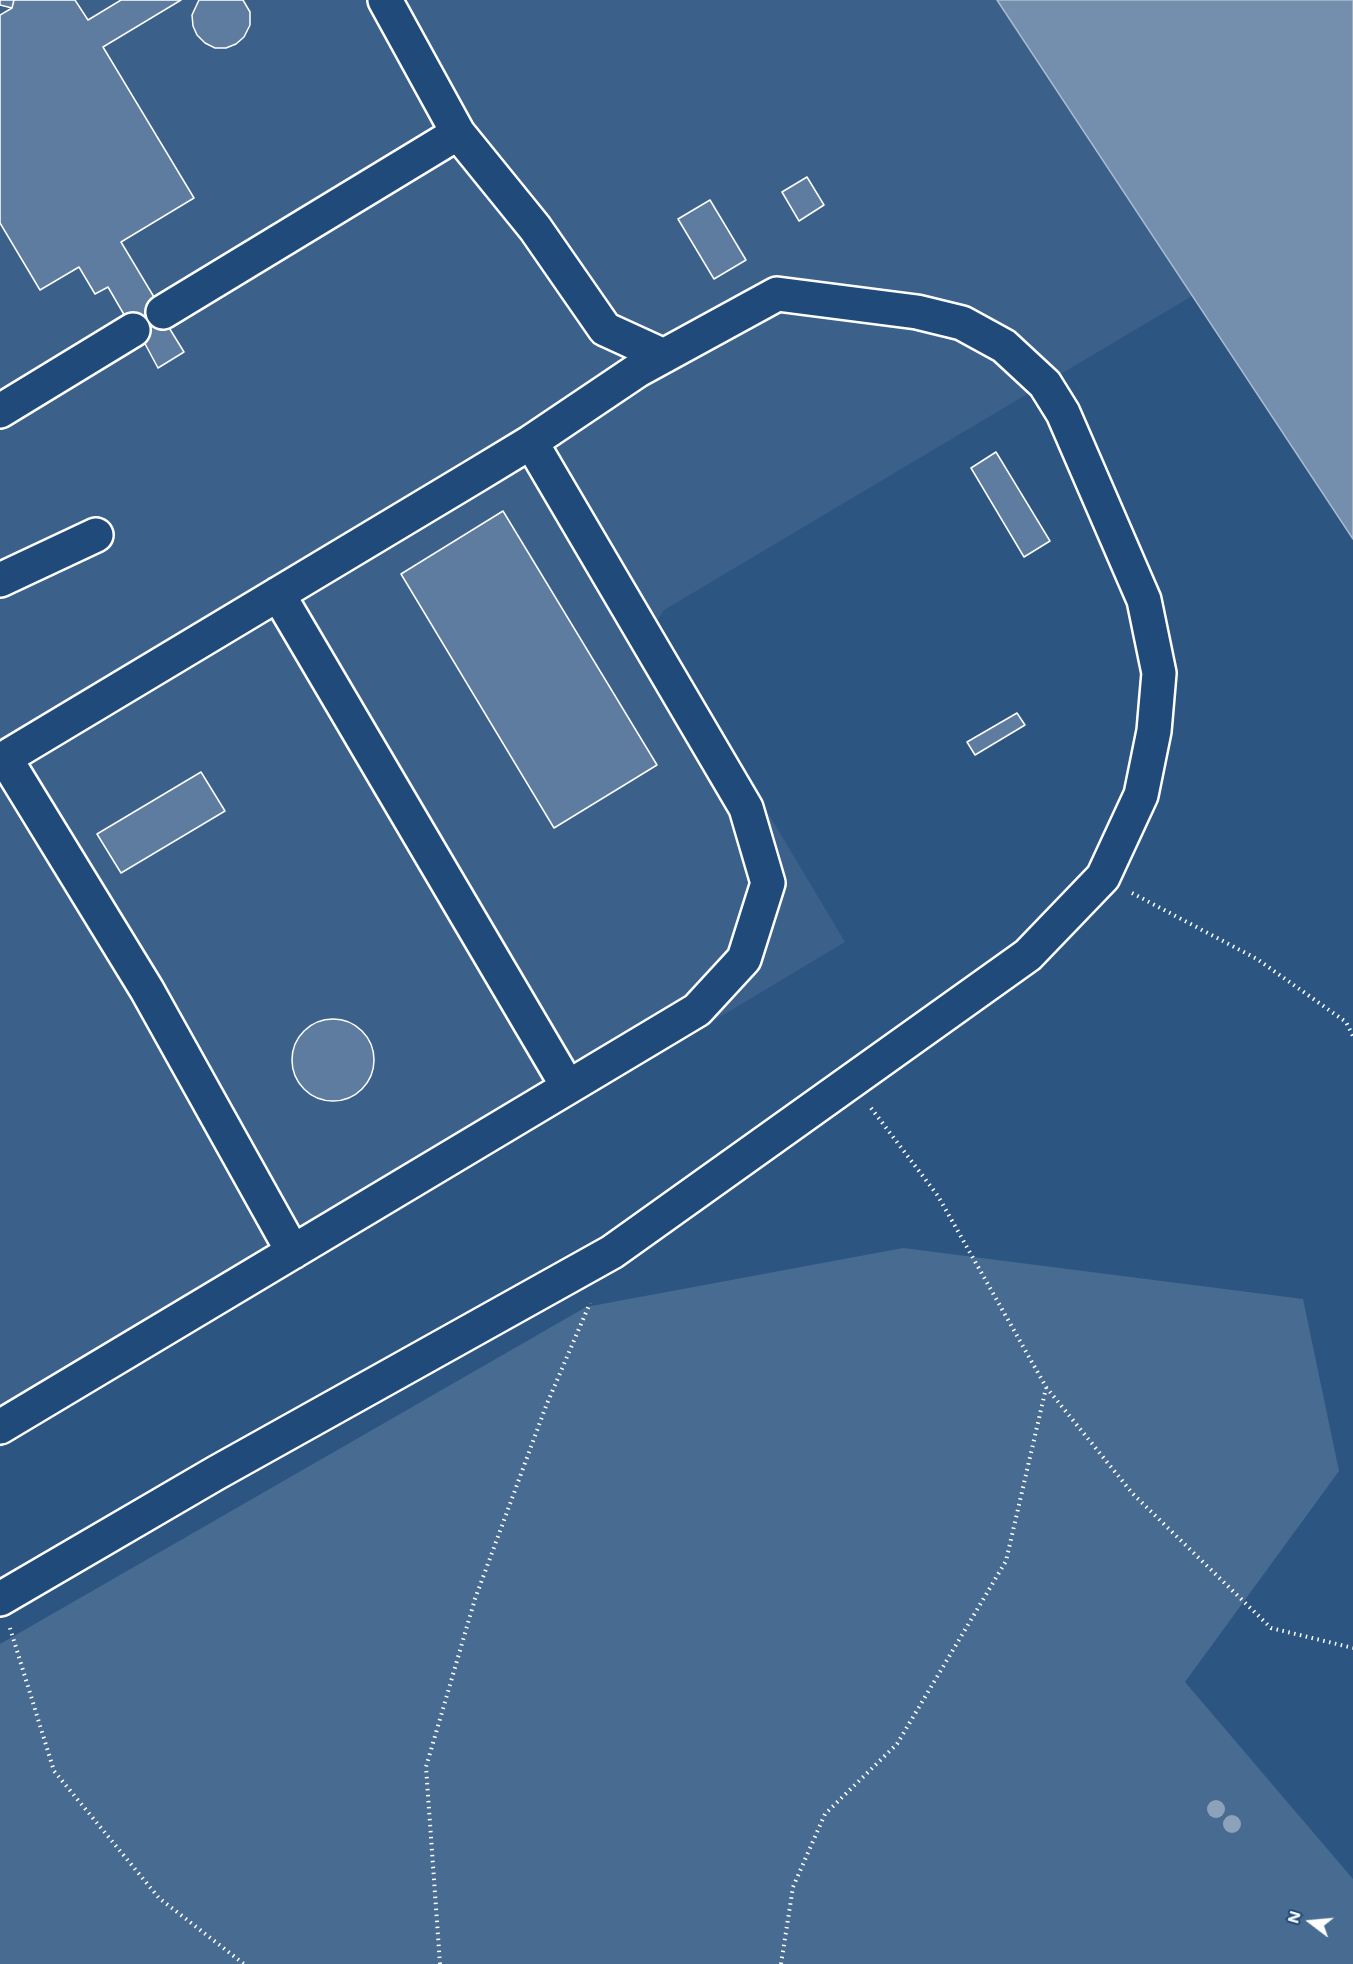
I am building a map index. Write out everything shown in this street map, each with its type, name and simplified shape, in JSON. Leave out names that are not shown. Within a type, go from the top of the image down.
[{"type":"lane","points":[[385,0],[458,133],[535,228],[605,328],[664,356]]},
{"type":"lane","points":[[163,312],[458,133]]},
{"type":"lane","points":[[0,1599],[216,1473],[612,1252],[1028,955],[1103,877],[1141,795],[1154,731],[1158,673],[1144,600],[1063,413],[1045,384],[1004,346],[962,323],[917,312],[777,294],[638,370],[531,442],[3,760],[147,990],[293,1252]]},
{"type":"lane","points":[[0,411],[133,330]]},
{"type":"lane","points":[[0,1427],[697,1010],[744,959],[768,883],[746,808],[531,442]]},
{"type":"lane","points":[[0,580],[96,535]]},
{"type":"lane","points":[[278,594],[568,1087]]},
{"type":"path","points":[[1103,877],[1257,959],[1346,1022],[1353,1036]]},
{"type":"path","points":[[851,1082],[938,1196],[1046,1387],[1133,1494],[1271,1628],[1353,1648]]},
{"type":"path","points":[[440,1964],[426,1767],[478,1588],[546,1406],[612,1252]]},
{"type":"path","points":[[781,1964],[793,1887],[825,1814],[897,1743],[1006,1561],[1046,1387]]},
{"type":"path","points":[[0,1599],[54,1771],[159,1898],[243,1964]]},
{"type":"shaded area","points":[[0,0],[997,0],[1192,296],[664,610],[655,624],[845,942],[0,1448]]},
{"type":"shaded area","points":[[997,0],[1353,0],[1353,539]]},
{"type":"shaded area","points":[[903,1248],[1303,1299],[1339,1471],[1185,1682],[1353,1879],[1353,1964],[0,1964],[0,1644],[586,1307]]},
{"type":"building","points":[[0,0],[14,0],[12,8],[0,5]]},
{"type":"building","points":[[14,0],[75,0],[88,20],[121,0],[181,0],[103,47],[194,198],[121,242],[184,352],[158,368],[143,340],[140,342],[108,287],[95,294],[79,267],[40,290],[0,223],[0,15],[12,8]]},
{"type":"building","points":[[199,0],[243,0],[250,12],[250,25],[244,37],[236,44],[226,48],[215,48],[205,43],[197,35],[193,26],[192,15]]},
{"type":"building","points":[[807,177],[824,205],[799,221],[782,192]]},
{"type":"building","points":[[710,200],[746,260],[714,279],[678,219]]},
{"type":"building","points":[[996,452],[1050,541],[1024,557],[971,468]]},
{"type":"building","points":[[503,511],[657,765],[554,828],[401,574]]},
{"type":"building","points":[[1017,713],[1025,725],[975,755],[967,742]]},
{"type":"building","points":[[201,772],[225,811],[121,873],[97,834]]},
{"type":"building","points":[[333,1019],[349,1022],[362,1031],[371,1044],[374,1060],[371,1076],[362,1089],[349,1098],[333,1101],[317,1098],[304,1089],[295,1076],[292,1060],[295,1044],[304,1031],[317,1022]]}]
